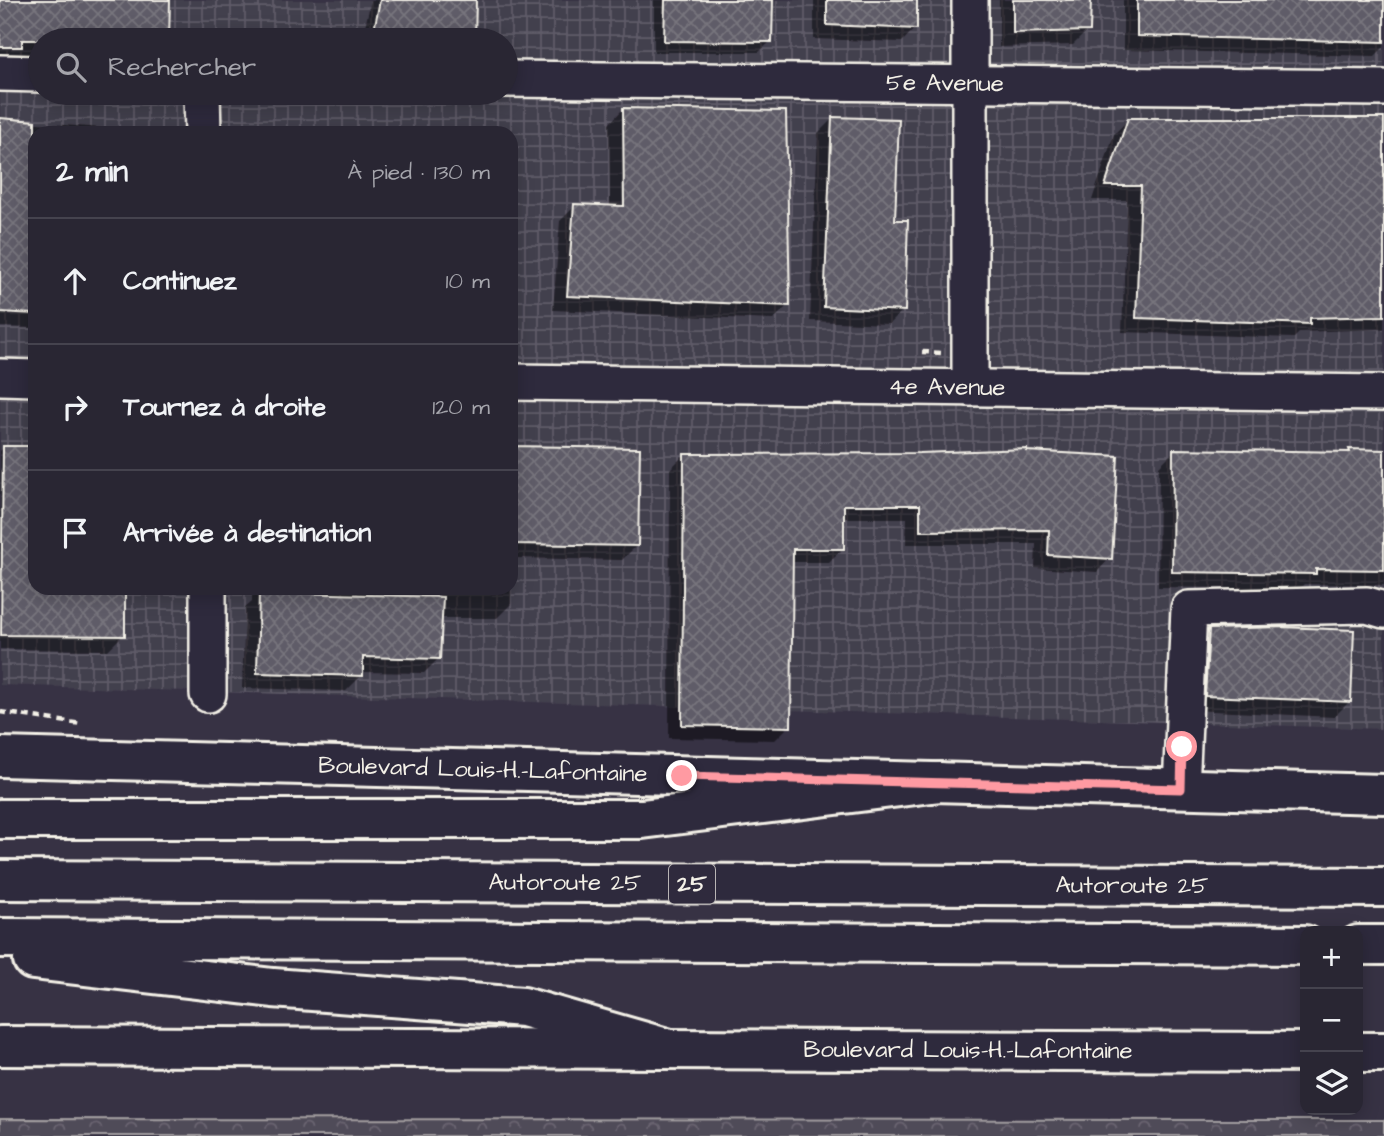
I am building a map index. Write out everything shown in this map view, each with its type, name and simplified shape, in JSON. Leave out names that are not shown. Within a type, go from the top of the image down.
[{"type":"main road","name":"Boulevard Louis-H.-Lafontaine","points":[[0,757],[1384,794]]},
{"type":"main road","points":[[0,819],[642,819],[940,782]]},
{"type":"main road","name":"Autoroute 25","points":[[0,880],[1384,887]]},
{"type":"main road","points":[[0,938],[1300,944]]},
{"type":"main road","points":[[1363,945],[1384,945]]},
{"type":"main road","points":[[0,956],[273,988],[523,1007],[666,1048]]},
{"type":"main road","name":"Boulevard Louis-H.-Lafontaine","points":[[0,1046],[1300,1052]]},
{"type":"main road","points":[[1363,1052],[1384,1052]]},
{"type":"street","points":[[970,0],[970,388]]},
{"type":"street","points":[[0,73],[28,74]]},
{"type":"street","name":"5e Avenue","points":[[518,79],[1384,88]]},
{"type":"street","points":[[202,105],[203,126]]},
{"type":"street","points":[[0,377],[28,378]]},
{"type":"street","name":"4e Avenue","points":[[518,382],[1384,393]]},
{"type":"street","points":[[208,595],[208,694]]},
{"type":"street","points":[[1181,789],[1189,609],[1367,606],[1384,610]]},
{"type":"shaded area","points":[[0,0],[1384,0],[1384,729],[0,685]]},
{"type":"green space","points":[[0,1119],[1384,1120],[1384,1136],[0,1136]]},
{"type":"building","points":[[0,0],[170,0],[169,28],[28,28],[28,40],[22,40],[22,47],[0,47]]},
{"type":"building","points":[[380,0],[476,0],[475,28],[374,28]]},
{"type":"building","points":[[665,0],[773,0],[772,42],[664,41]]},
{"type":"building","points":[[827,0],[917,0],[917,29],[827,25]]},
{"type":"building","points":[[1013,0],[1091,0],[1090,31],[1013,33]]},
{"type":"building","points":[[1137,0],[1384,0],[1384,42],[1137,36]]},
{"type":"building","points":[[623,108],[786,111],[790,306],[567,296],[574,204],[624,206]]},
{"type":"building","points":[[832,117],[899,119],[895,220],[908,220],[905,311],[824,307]]},
{"type":"building","points":[[0,118],[35,121],[35,126],[28,126],[28,314],[0,312]]},
{"type":"building","points":[[1128,118],[1384,118],[1384,316],[1310,318],[1310,324],[1136,318],[1141,186],[1105,186]]},
{"type":"building","points":[[3,446],[28,446],[28,595],[125,595],[125,636],[1,635]]},
{"type":"building","points":[[518,446],[640,448],[638,546],[518,544]]},
{"type":"building","points":[[1027,449],[1118,456],[1112,559],[1048,555],[1049,530],[920,531],[920,505],[844,505],[844,549],[793,549],[791,727],[682,725],[684,454],[920,453]]},
{"type":"building","points":[[1173,449],[1350,452],[1349,449],[1384,450],[1384,570],[1316,569],[1316,574],[1172,572]]},
{"type":"building","points":[[259,595],[443,597],[440,659],[363,657],[363,676],[257,673]]},
{"type":"building","points":[[1282,627],[1354,630],[1351,702],[1205,696],[1209,629]]},
{"type":"route","points":[[682,776],[1181,789],[1182,747]]}]
